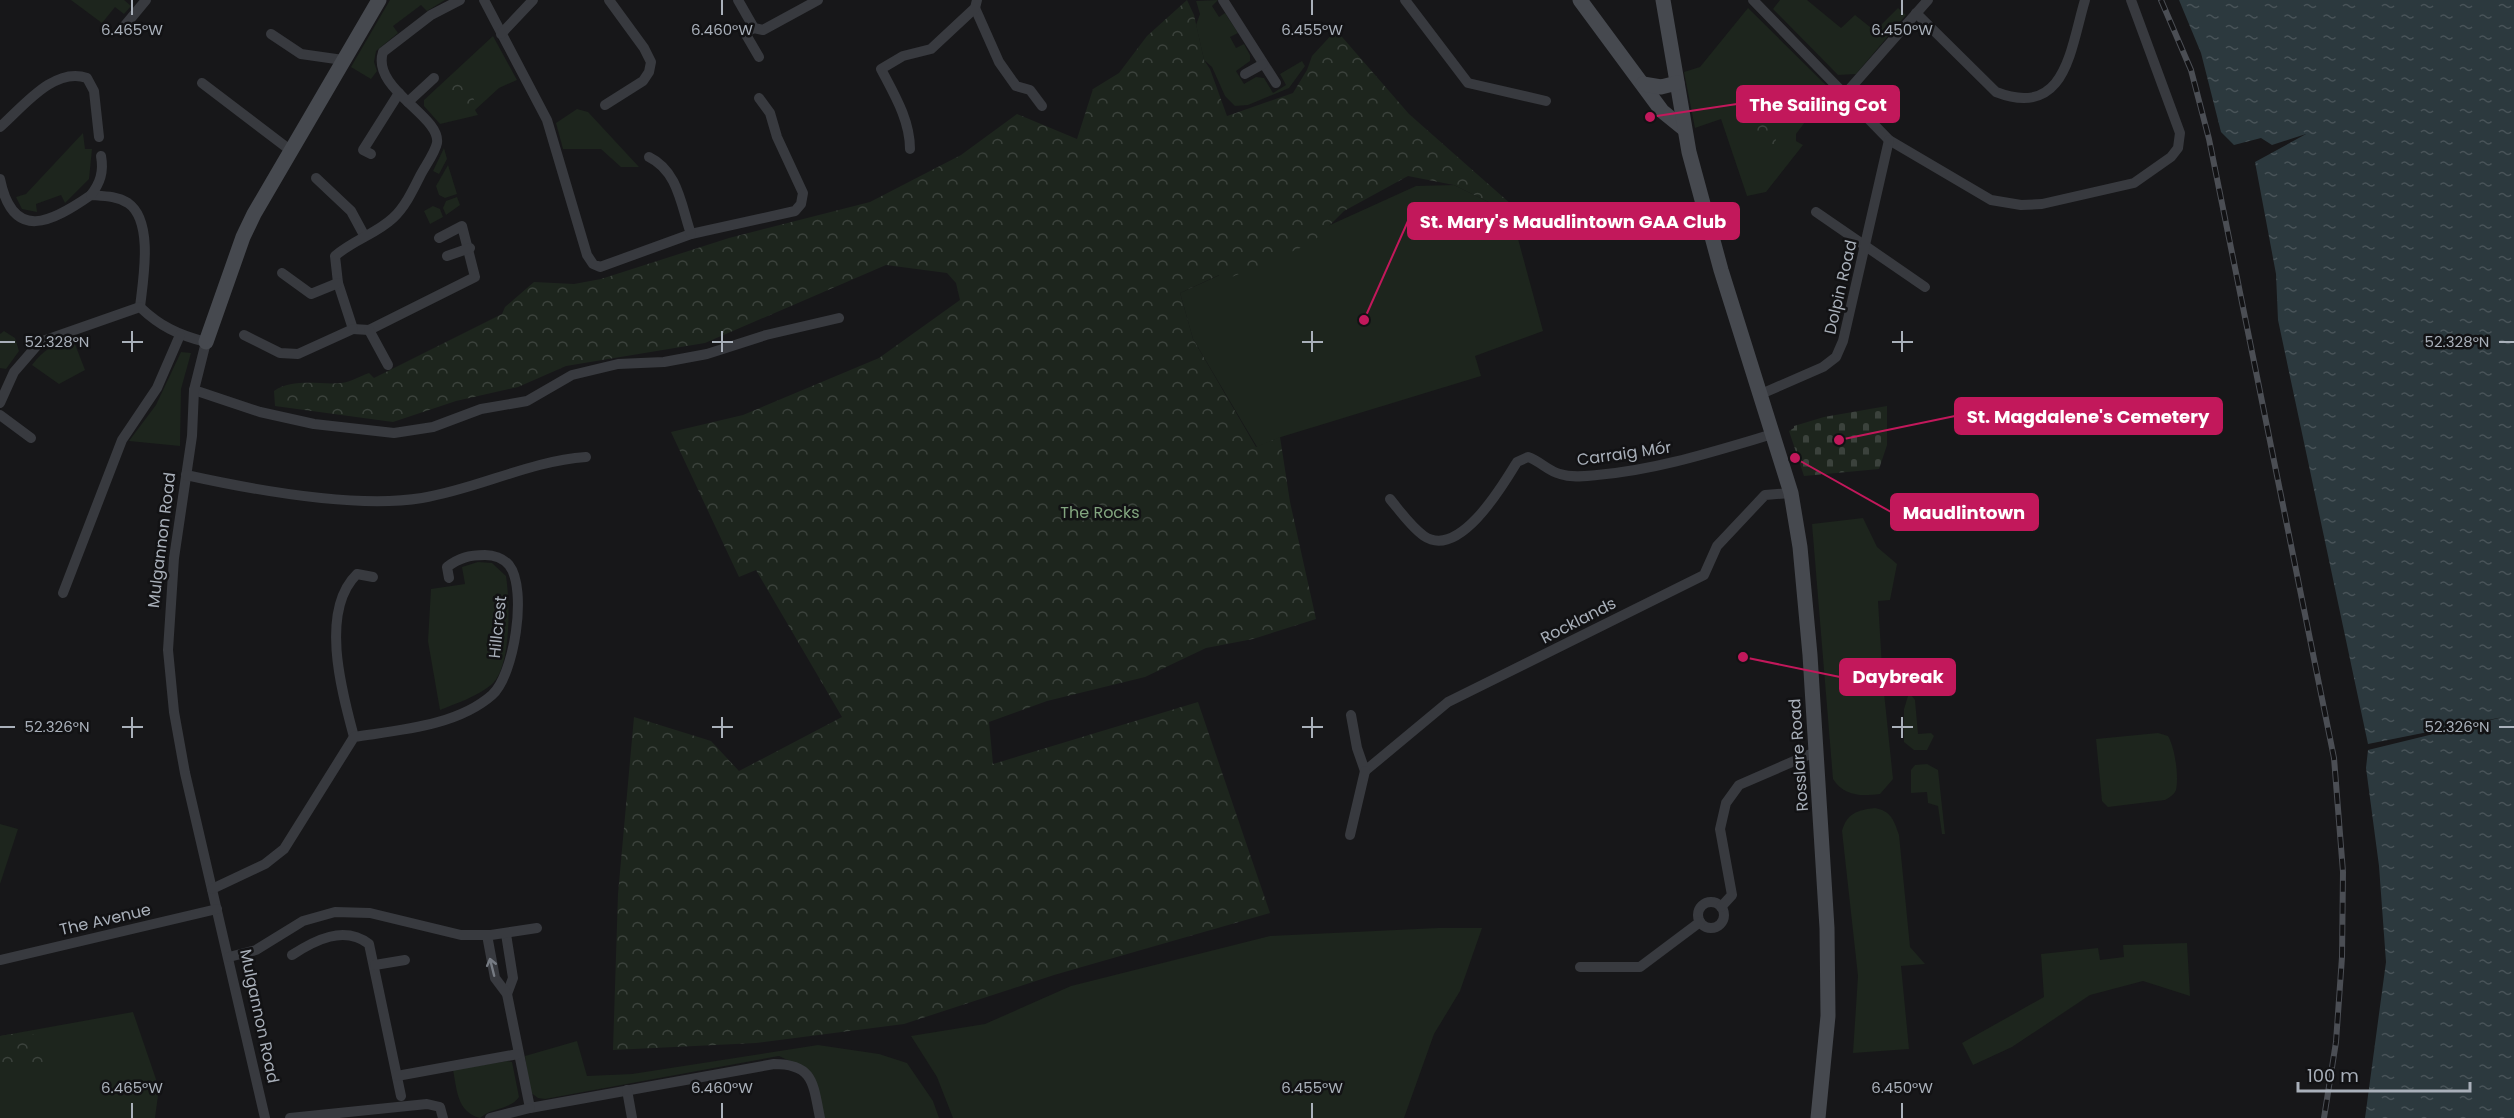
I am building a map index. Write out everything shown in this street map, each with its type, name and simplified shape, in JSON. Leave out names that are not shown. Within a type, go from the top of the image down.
[{"type":"main road","name":"Mulgannon Road","points":[[206,342],[243,237],[290,150],[379,0]]},
{"type":"main road","points":[[1580,0],[1662,111],[1683,128]]},
{"type":"main road","name":"Rosslare Road","points":[[1663,0],[1683,128],[1721,270],[1791,493],[1803,581],[1827,928],[1828,1016],[1818,1118]]},
{"type":"main road","points":[[1643,84],[1661,87],[1677,83]]},
{"type":"street","points":[[122,29],[146,0]]},
{"type":"street","points":[[353,329],[338,283],[335,256],[363,236],[379,230],[394,217],[414,189],[437,142],[435,133],[423,116],[399,93],[382,67],[383,51],[431,15],[460,0]]},
{"type":"street","points":[[484,0],[547,120],[587,255],[593,264],[600,267],[691,234],[795,211],[801,204],[803,193],[777,137],[770,113],[759,98]]},
{"type":"street","points":[[501,34],[533,0]]},
{"type":"street","points":[[605,105],[643,81],[650,72],[651,62],[644,48],[609,0]]},
{"type":"street","points":[[738,0],[754,28]]},
{"type":"street","points":[[759,57],[745,33],[754,28],[763,30],[818,0]]},
{"type":"street","points":[[1223,0],[1276,83]]},
{"type":"street","points":[[1405,0],[1468,82],[1546,101]]},
{"type":"street","points":[[1753,0],[1846,93],[1889,140],[1991,200],[2021,205],[2042,204],[2134,183],[2171,157],[2178,148],[2180,133],[2131,0]]},
{"type":"street","points":[[1846,93],[1928,0]]},
{"type":"street","points":[[1916,13],[1996,92],[2013,99],[2029,99],[2044,95],[2059,83],[2085,0]]},
{"type":"street","points":[[910,149],[910,138],[901,108],[881,69],[903,56],[931,49],[976,4],[999,62],[1016,86],[1030,90],[1042,106]]},
{"type":"street","points":[[271,34],[301,54],[343,60]]},
{"type":"street","points":[[1245,74],[1263,64]]},
{"type":"street","points":[[0,127],[44,88],[57,80],[78,75],[87,78],[94,91],[99,137]]},
{"type":"street","points":[[408,102],[434,78]]},
{"type":"street","points":[[202,84],[290,150]]},
{"type":"street","points":[[371,154],[363,150],[399,93]]},
{"type":"street","name":"Dolpin Road","points":[[1761,394],[1823,367],[1836,357],[1843,341],[1889,140]]},
{"type":"street","points":[[0,179],[8,204],[17,217],[29,223],[49,220],[64,214],[91,195],[100,178],[101,156]]},
{"type":"street","points":[[648,158],[662,164],[671,175],[691,234]]},
{"type":"street","points":[[316,178],[351,211],[363,236]]},
{"type":"street","points":[[91,195],[115,198],[128,203],[137,213],[146,249],[140,307]]},
{"type":"street","points":[[1816,212],[1925,287]]},
{"type":"street","points":[[244,335],[280,353],[298,354],[353,329],[369,330],[475,277],[470,248],[462,226],[439,238]]},
{"type":"street","points":[[447,256],[470,248]]},
{"type":"street","points":[[282,273],[311,294],[338,283]]},
{"type":"street","points":[[140,307],[157,324],[180,335],[206,342]]},
{"type":"street","points":[[0,403],[14,372],[40,342],[140,307]]},
{"type":"street","points":[[194,390],[282,417],[314,424],[394,433],[433,427],[481,409],[527,401],[572,375],[618,364],[664,362],[707,354],[766,335],[839,318]]},
{"type":"street","points":[[369,330],[388,365]]},
{"type":"street","points":[[63,593],[122,440],[158,388],[180,335]]},
{"type":"street","name":"Mulgannon Road","points":[[206,342],[194,390],[186,475],[174,558],[168,650],[174,712],[183,763],[265,1118]]},
{"type":"street","points":[[0,416],[31,438]]},
{"type":"street","name":"Carraig Mór","points":[[1390,499],[1426,537],[1439,540],[1473,525],[1493,500],[1517,462],[1527,457],[1539,460],[1558,474],[1574,476],[1611,474],[1657,467],[1773,434]]},
{"type":"street","points":[[186,475],[313,496],[370,502],[422,498],[560,459],[586,457]]},
{"type":"street","name":"Rocklands","points":[[1365,771],[1448,702],[1704,575],[1717,546],[1765,495],[1791,493]]},
{"type":"street","name":"Hillcrest","points":[[354,737],[450,718],[479,705],[503,682],[512,654],[516,618],[514,574],[508,564],[493,555],[479,555],[459,558],[447,567],[449,578]]},
{"type":"street","points":[[212,889],[265,864],[284,849],[354,737],[339,674],[339,602],[345,585],[357,574],[373,577]]},
{"type":"street","points":[[1350,835],[1365,771],[1357,748],[1351,715]]},
{"type":"street","points":[[1721,907],[1732,895],[1720,829],[1726,804],[1739,785],[1815,752]]},
{"type":"street","points":[[1714,903],[1721,907],[1724,915],[1719,925],[1707,927],[1700,922],[1698,914],[1702,906],[1714,903]]},
{"type":"street","name":"The Avenue","points":[[1,960],[217,909]]},
{"type":"street","points":[[229,957],[256,950],[303,921],[344,911],[390,916],[461,935],[506,934],[537,928]]},
{"type":"street","points":[[1580,967],[1640,967],[1700,922]]},
{"type":"street","points":[[506,934],[513,966],[513,978],[507,994]]},
{"type":"street","points":[[292,955],[326,938],[349,935],[360,937],[369,944],[401,1096]]},
{"type":"street","points":[[487,935],[495,978],[507,994],[530,1108]]},
{"type":"street","points":[[375,965],[405,960]]},
{"type":"street","points":[[397,1076],[518,1054]]},
{"type":"street","points":[[490,1118],[530,1108],[774,1064],[788,1064],[803,1070],[813,1082],[820,1118]]},
{"type":"street","points":[[627,1090],[632,1118]]},
{"type":"street","points":[[290,1118],[427,1104],[440,1107],[443,1118]]},
{"type":"green space","points":[[71,0],[124,0],[131,6],[124,14],[115,7],[102,23]]},
{"type":"green space","points":[[390,0],[445,0],[427,11],[421,5],[393,26],[398,33],[376,51],[374,62],[377,71],[371,79],[351,67]]},
{"type":"green space","name":"The Rocks","points":[[1187,0],[1194,15],[1204,60],[1210,69],[1227,116],[1293,93],[1307,70],[1312,56],[1336,30],[1409,114],[1512,205],[1503,209],[1454,185],[1408,176],[1344,211],[1312,243],[1220,282],[1219,275],[1180,293],[1193,339],[1256,447],[1280,437],[1290,502],[1316,619],[1253,639],[1206,648],[1145,677],[1047,701],[989,722],[993,764],[1198,702],[1270,913],[1054,975],[904,1024],[756,1043],[613,1050],[618,894],[634,717],[711,741],[739,771],[842,717],[756,570],[739,577],[671,432],[743,415],[879,358],[960,300],[956,283],[947,273],[886,265],[705,343],[566,366],[518,387],[456,401],[393,422],[275,406],[274,391],[298,383],[345,382],[369,373],[374,378],[502,314],[505,307],[534,282],[574,284],[601,279],[729,238],[870,202],[961,155],[1017,114],[1077,139],[1093,89],[1119,73],[1147,36]]},
{"type":"green space","points":[[1218,0],[1212,6],[1219,17],[1225,13],[1238,33],[1230,37],[1236,48],[1244,44],[1250,55],[1250,61],[1236,71],[1244,84],[1256,77],[1264,78],[1273,93],[1286,85],[1280,74],[1302,61],[1305,66],[1289,88],[1248,105],[1235,106],[1225,96],[1212,67],[1204,60],[1196,25],[1200,14],[1196,1]]},
{"type":"green space","points":[[1780,0],[1807,0],[1841,28],[1855,15],[1875,31],[1898,8],[1906,15],[1856,74],[1838,75],[1773,9]]},
{"type":"green space","points":[[1748,8],[1830,89],[1796,134],[1796,141],[1803,145],[1766,192],[1747,196],[1721,119],[1695,128],[1684,72],[1700,67]]},
{"type":"green space","points":[[493,36],[517,80],[499,88],[475,110],[478,115],[440,124],[424,106],[424,100]]},
{"type":"green space","points":[[458,76],[468,86],[475,102],[467,108],[448,86]]},
{"type":"green space","points":[[1798,95],[1801,99],[1793,104],[1793,110],[1797,112],[1806,106],[1808,111],[1789,124],[1779,115],[1777,107],[1783,99]]},
{"type":"green space","points":[[577,109],[588,112],[639,167],[621,167],[601,149],[563,149],[556,123]]},
{"type":"green space","points":[[1756,120],[1775,127],[1776,142],[1773,145],[1764,144],[1758,148],[1754,139],[1749,136],[1748,129]]},
{"type":"green space","points":[[83,133],[85,149],[92,149],[89,179],[65,203],[61,195],[36,204],[37,212],[22,209],[16,197],[26,194]]},
{"type":"green space","points":[[444,148],[447,159],[439,174],[433,171]]},
{"type":"green space","points":[[448,165],[457,194],[445,198],[439,195],[436,186]]},
{"type":"green space","points":[[1454,185],[1503,209],[1512,205],[1514,224],[1543,331],[1475,356],[1481,376],[1281,437],[1257,447],[1193,339],[1180,293],[1416,186]]},
{"type":"green space","points":[[457,197],[460,205],[446,215],[443,208],[446,201]]},
{"type":"green space","points":[[433,206],[440,209],[443,217],[430,224],[424,211]]},
{"type":"green space","points":[[4,331],[15,338],[19,351],[6,369],[0,368],[0,334]]},
{"type":"green space","points":[[73,339],[85,370],[59,384],[32,365],[50,348]]},
{"type":"green space","points":[[181,352],[191,353],[181,389],[180,446],[129,441],[156,405]]},
{"type":"green space","points":[[1887,406],[1887,445],[1879,469],[1804,476],[1789,431],[1794,426],[1824,417]]},
{"type":"green space","points":[[1863,518],[1877,547],[1897,564],[1890,600],[1878,601],[1883,683],[1893,779],[1880,794],[1866,795],[1848,792],[1833,779],[1812,524]]},
{"type":"green space","points":[[478,562],[492,563],[506,576],[509,617],[503,664],[491,685],[440,710],[428,641],[431,589],[465,584],[462,567]]},
{"type":"green space","points":[[1911,695],[1915,700],[1918,734],[1931,733],[1934,736],[1927,750],[1914,750],[1904,742],[1904,709],[1908,696]]},
{"type":"green space","points":[[2158,733],[2168,736],[2173,748],[2177,777],[2176,790],[2172,796],[2165,800],[2108,807],[2102,801],[2096,739]]},
{"type":"green space","points":[[1927,764],[1938,770],[1945,834],[1942,834],[1938,806],[1928,803],[1927,792],[1911,793],[1911,770],[1915,765]]},
{"type":"green space","points":[[1875,808],[1885,811],[1891,817],[1899,835],[1910,947],[1925,964],[1901,966],[1909,1049],[1853,1053],[1858,976],[1842,831],[1850,816]]},
{"type":"green space","points":[[0,824],[18,829],[0,884]]},
{"type":"green space","points":[[1482,928],[1460,991],[1434,1034],[1404,1118],[953,1118],[937,1077],[911,1036],[985,1024],[1071,986],[1270,936]]},
{"type":"green space","points":[[2187,943],[2190,996],[2143,981],[2090,995],[2012,1047],[1973,1065],[1962,1043],[2044,997],[2041,954],[2098,948],[2100,960],[2124,957],[2123,945]]},
{"type":"green space","points":[[133,1012],[159,1088],[155,1118],[0,1118],[0,1036]]},
{"type":"green space","points":[[42,1035],[43,1070],[0,1064],[0,1036]]},
{"type":"green space","points":[[577,1041],[587,1076],[632,1074],[818,1045],[879,1054],[907,1063],[933,1101],[939,1118],[825,1118],[807,1069],[779,1056],[545,1099],[538,1098],[530,1092],[525,1056]]},
{"type":"green space","points":[[512,1062],[519,1097],[511,1104],[480,1118],[472,1115],[459,1099],[453,1070]]},
{"type":"water","points":[[2179,0],[2514,0],[2514,1118],[2365,1118],[2386,962],[2379,866],[2366,768],[2368,750],[2503,717],[2368,744],[2278,320],[2276,274],[2255,162],[2306,134],[2272,145],[2261,138],[2234,145],[2221,132],[2201,53]]},
{"type":"railway","points":[[2161,0],[2191,70],[2209,139],[2334,758],[2343,872],[2342,957],[2336,1042],[2324,1118]]},
{"type":"place","name":"The Sailing Cot","points":[[1650,117]]},
{"type":"place","name":"St. Mary's Maudlintown GAA Club","points":[[1364,320]]},
{"type":"place","name":"St. Magdalene's Cemetery","points":[[1839,440]]},
{"type":"place","name":"Maudlintown","points":[[1795,458]]},
{"type":"place","name":"Daybreak","points":[[1743,657]]}]
